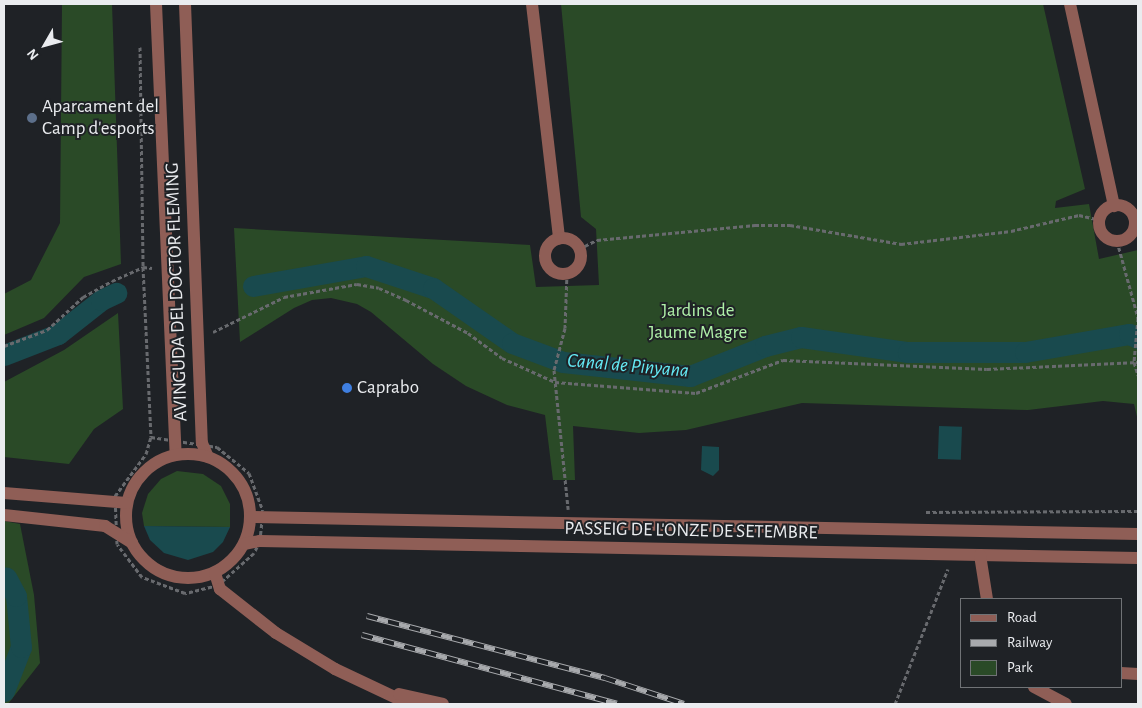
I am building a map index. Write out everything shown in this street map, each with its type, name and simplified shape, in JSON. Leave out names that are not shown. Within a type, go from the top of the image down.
[{"type":"street","name":"AVINGUDA DEL DOCTOR FLEMING","points":[[156,4],[175,449]]},
{"type":"street","name":"AVINGUDA DEL DOCTOR FLEMING","points":[[185,4],[202,443],[208,457]]},
{"type":"street","points":[[532,4],[559,238]]},
{"type":"street","points":[[1070,4],[1114,206]]},
{"type":"street","points":[[1114,206],[1127,208],[1135,223],[1132,234],[1117,241],[1106,237],[1100,220],[1106,210],[1114,206]]},
{"type":"street","points":[[559,238],[571,240],[579,249],[580,261],[567,273],[554,271],[545,258],[547,248],[559,238]]},
{"type":"street","points":[[216,579],[244,544],[257,518],[239,480],[225,466],[208,457],[175,449],[144,472],[133,486],[127,503],[126,523],[132,543],[143,559],[158,571],[177,578],[216,579],[276,632],[335,669],[409,704]]},
{"type":"street","points":[[4,493],[127,503]]},
{"type":"street","points":[[4,515],[104,526],[115,535],[132,543]]},
{"type":"street","name":"PASSEIG DE L'ONZE DE SETEMBRE","points":[[257,518],[1138,534]]},
{"type":"street","name":"PASSEIG DE L'ONZE DE SETEMBRE","points":[[244,544],[260,541],[1138,558]]},
{"type":"street","points":[[980,555],[987,598]]},
{"type":"street","points":[[1122,673],[1138,674]]},
{"type":"street","points":[[1036,688],[1066,704]]},
{"type":"street","points":[[381,691],[443,704]]},
{"type":"path","points":[[140,43],[143,267],[151,437],[146,454],[114,502],[115,535],[117,544],[142,577],[184,592],[216,579],[254,553],[260,541],[249,473],[217,447],[202,443],[175,449],[151,437]]},
{"type":"path","points":[[579,249],[596,240],[755,225],[790,225],[901,244],[1011,231],[1079,215],[1100,220]]},
{"type":"path","points":[[1117,241],[1138,318],[1136,345],[1138,375]]},
{"type":"path","points":[[4,346],[47,330],[83,296],[143,267],[168,269]]},
{"type":"path","points":[[567,273],[565,328],[554,370],[569,512]]},
{"type":"path","points":[[198,333],[212,332],[284,297],[357,284],[379,288],[406,300],[468,333],[502,358],[555,382],[696,394],[783,360],[988,369],[1136,362]]},
{"type":"path","points":[[895,704],[948,566]]},
{"type":"green space","points":[[62,4],[112,4],[121,264],[84,277],[44,318],[4,335],[4,294],[31,280],[60,223]]},
{"type":"green space","name":"Jardins de Jaume Magre","points":[[561,4],[1043,4],[1085,189],[1056,201],[1055,208],[1089,204],[1099,259],[1138,250],[1138,421],[1134,404],[1103,401],[1028,410],[802,403],[686,430],[639,433],[573,426],[575,480],[553,480],[545,415],[507,405],[466,386],[433,364],[371,312],[357,304],[331,298],[312,300],[294,308],[240,342],[234,228],[530,245],[536,287],[599,285],[596,229],[581,217]]},
{"type":"green space","points":[[118,313],[123,409],[94,429],[69,464],[4,457],[4,382],[64,350]]},
{"type":"green space","points":[[177,471],[203,474],[221,486],[230,504],[230,527],[144,526],[142,513],[148,494],[161,479]]},
{"type":"green space","points":[[4,521],[20,524],[34,595],[40,663],[8,704],[4,704]]},
{"type":"water","points":[[939,426],[962,427],[961,460],[938,459]]},
{"type":"water","points":[[702,446],[719,447],[719,470],[713,476],[701,470]]},
{"type":"water","points":[[144,526],[230,527],[223,542],[213,552],[188,560],[164,553],[150,540]]},
{"type":"waterway","name":"Canal de Pinyana","points":[[253,286],[366,266],[433,288],[512,343],[563,362],[690,376],[765,346],[801,337],[908,352],[1025,352],[1129,334],[1138,338]]},
{"type":"waterway","name":"Canal de Pinyana","points":[[4,355],[58,334],[101,300],[116,293]]},
{"type":"waterway","name":"Canal de Pinyana","points":[[4,691],[21,647],[16,596],[6,577]]},
{"type":"railway","points":[[367,616],[605,678],[684,704]]},
{"type":"railway","points":[[362,635],[617,704]]},
{"type":"place","name":"Aparcament del Camp d'esports","points":[[32,118]]},
{"type":"place","name":"Caprabo","points":[[347,388]]}]
